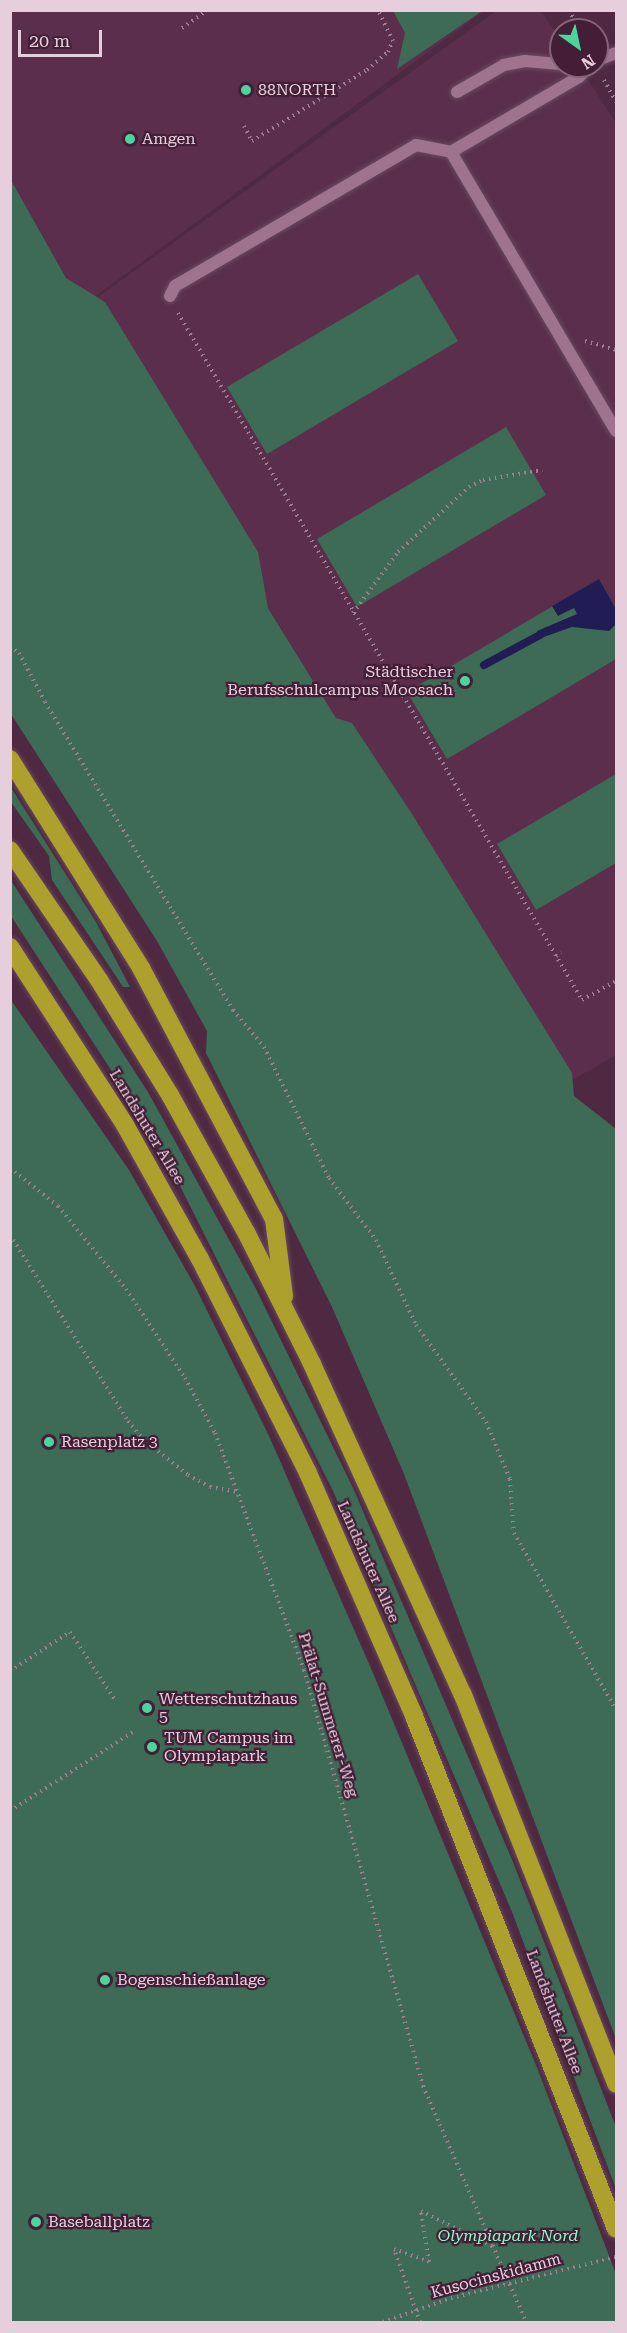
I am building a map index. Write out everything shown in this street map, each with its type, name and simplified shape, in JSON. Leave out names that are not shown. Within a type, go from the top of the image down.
[{"type":"highway","points":[[10,759],[141,968],[274,1219],[286,1313]]},
{"type":"highway","name":"Landshuter Allee","points":[[10,850],[99,980],[170,1095],[286,1313],[400,1551],[463,1695],[616,2084]]},
{"type":"highway","name":"Landshuter Allee","points":[[10,946],[130,1135],[200,1259],[308,1473],[437,1771],[616,2229]]},
{"type":"street","points":[[457,92],[504,65],[525,61],[549,63]]},
{"type":"street","points":[[170,296],[174,286],[416,145],[451,152],[576,78]]},
{"type":"street","points":[[451,152],[616,431]]},
{"type":"path","points":[[182,28],[208,10]]},
{"type":"path","points":[[244,126],[252,141],[367,70],[388,52],[393,41],[378,10]]},
{"type":"path","points":[[604,78],[616,102]]},
{"type":"path","points":[[170,296],[195,345],[582,1000],[616,981]]},
{"type":"path","points":[[195,345],[201,341]]},
{"type":"path","points":[[353,613],[398,552],[469,488],[483,480],[542,470]]},
{"type":"path","points":[[285,496],[290,493]]},
{"type":"path","points":[[10,646],[19,653],[45,702],[233,1010],[264,1047],[329,1178],[376,1240],[416,1325],[486,1422],[510,1479],[514,1533],[616,1710]]},
{"type":"path","points":[[375,650],[380,646]]},
{"type":"path","points":[[464,801],[470,797]]},
{"type":"path","points":[[556,956],[561,953]]},
{"type":"path","name":"Prälat-Summerer-Weg","points":[[10,1168],[58,1206],[126,1288],[185,1378],[215,1433],[239,1492],[307,1681],[423,2086],[526,2322]]},
{"type":"path","points":[[10,1235],[128,1421],[144,1440],[188,1475],[210,1487],[239,1492]]},
{"type":"path","points":[[10,1671],[70,1632],[115,1700]]},
{"type":"path","points":[[10,1811],[133,1732]]},
{"type":"path","points":[[420,2322],[394,2249],[429,2262],[421,2211],[494,2247]]},
{"type":"path","name":"Kusocinskidamm","points":[[383,2322],[451,2298],[616,2257]]},
{"type":"shaded area","points":[[10,11],[484,11],[82,306],[11,180]]},
{"type":"shaded area","name":"Städtischer Berufsschulcampus Moosach","points":[[496,11],[541,11],[549,23],[549,78],[587,78],[616,123],[616,1055],[562,1086],[84,307]]},
{"type":"shaded area","points":[[599,579],[616,609],[616,624],[609,631],[572,627],[541,638],[537,631],[577,614],[574,608],[558,616],[552,606]]},
{"type":"green space","points":[[393,11],[482,11],[397,69],[405,33]]},
{"type":"green space","points":[[11,180],[66,278],[105,302],[258,552],[268,608],[336,718],[352,723],[412,814],[572,1073],[574,1096],[616,1129],[616,2039],[404,1474],[332,1307],[206,1053],[207,1031],[157,941],[11,714]]},
{"type":"green space","points":[[418,274],[458,341],[267,454],[227,387]]},
{"type":"green space","points":[[506,427],[546,495],[357,607],[317,539]]},
{"type":"green space","points":[[599,579],[616,609],[616,659],[447,759],[407,692]]},
{"type":"green space","points":[[616,774],[616,863],[536,910],[497,844]]},
{"type":"green space","points":[[10,786],[96,922],[130,987],[123,987],[52,880],[49,856],[11,802]]},
{"type":"green space","points":[[10,879],[148,1092],[256,1289],[354,1490],[513,1862],[616,2127],[616,2189],[512,1912],[333,1491],[176,1178],[124,1090],[11,916]]},
{"type":"green space","name":"Olympiapark Nord","points":[[11,1000],[129,1170],[195,1286],[269,1436],[370,1666],[538,2070],[616,2274],[616,2322],[11,2322]]},
{"type":"waterway","points":[[484,665],[540,635]]},
{"type":"place","name":"88NORTH","points":[[246,90]]},
{"type":"place","name":"Amgen","points":[[130,139]]},
{"type":"place","name":"Städtischer Berufsschulcampus Moosach","points":[[465,681]]},
{"type":"place","name":"Rasenplatz 3","points":[[49,1442]]},
{"type":"place","name":"Wetterschutzhaus 5","points":[[147,1708]]},
{"type":"place","name":"TUM Campus im Olympiapark","points":[[152,1747]]},
{"type":"place","name":"Bogenschießanlage","points":[[105,1980]]},
{"type":"place","name":"Baseballplatz","points":[[36,2222]]}]
